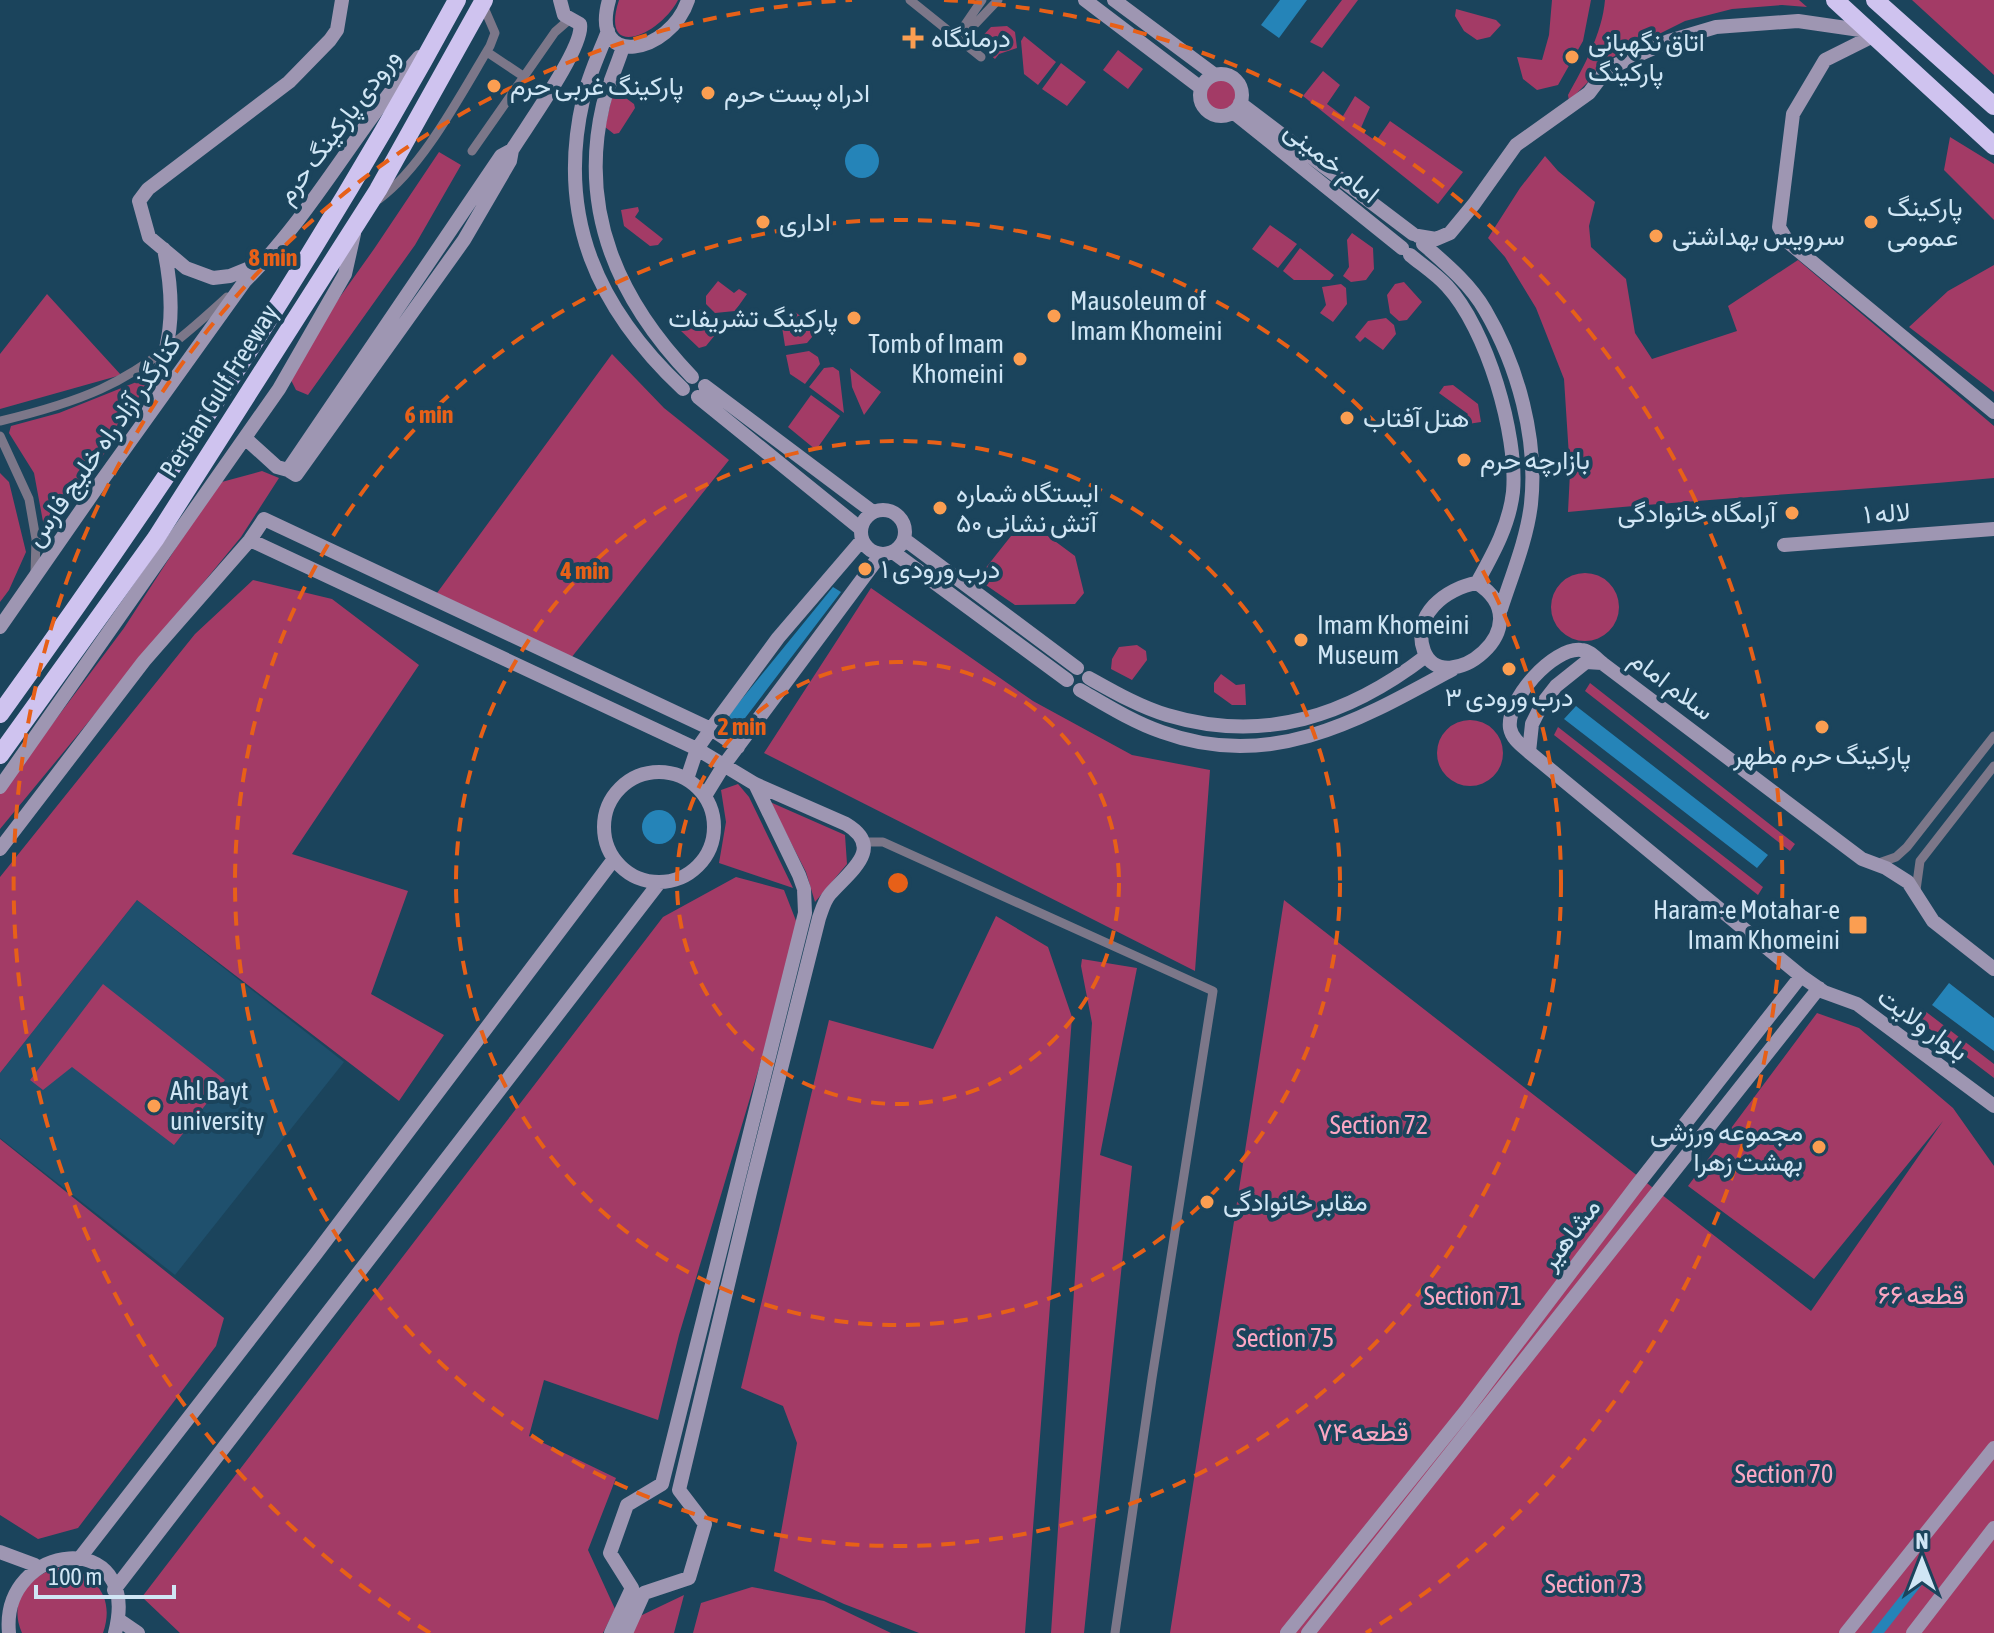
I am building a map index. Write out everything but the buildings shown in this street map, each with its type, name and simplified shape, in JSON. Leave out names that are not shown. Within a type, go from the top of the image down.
[{"type":"highway","name":"Persian Gulf Freeway","points":[[0,714],[81,602],[283,301],[457,0]]},
{"type":"highway","points":[[1835,0],[1994,146]]},
{"type":"highway","points":[[1875,0],[1991,104]]},
{"type":"highway","name":"Persian Gulf Freeway","points":[[0,755],[156,538],[361,216],[483,2]]},
{"type":"highway","points":[[1967,121],[1969,107],[1980,100],[1991,104]]},
{"type":"street","points":[[265,261],[230,276],[213,278],[186,268],[149,237],[139,201],[148,189],[289,82],[337,30],[342,0]]},
{"type":"street","points":[[245,438],[277,467],[288,470],[501,156],[512,150],[571,56],[582,33],[580,24],[564,15],[560,0]]},
{"type":"street","points":[[609,0],[605,17],[608,31],[623,47],[641,47],[661,37],[677,22],[688,0]]},
{"type":"street","points":[[910,0],[981,57]]},
{"type":"street","points":[[959,41],[960,32],[982,0]]},
{"type":"street","points":[[959,41],[998,0]]},
{"type":"street","points":[[1085,0],[1201,88]]},
{"type":"street","points":[[1114,0],[1215,75]]},
{"type":"street","points":[[0,787],[279,389],[345,274],[361,216],[396,187],[487,52],[495,33],[483,2]]},
{"type":"street","points":[[472,151],[555,32],[571,18]]},
{"type":"street","points":[[1406,252],[1419,253],[1418,238],[1436,239],[1450,233],[1516,145],[1534,129],[1589,93],[1607,69],[1669,41],[1716,27],[1798,21],[1870,33]]},
{"type":"street","points":[[608,31],[584,97],[577,131],[574,173],[580,225],[599,282],[622,320],[652,360],[688,383]]},
{"type":"street","points":[[1870,33],[1825,60],[1793,114],[1779,227],[1788,242],[1994,412]]},
{"type":"street","name":"ورودی پارکینگ حرم","points":[[245,281],[265,261],[349,152],[391,88],[438,35]]},
{"type":"street","points":[[623,47],[600,121],[596,179],[600,216],[616,269],[634,305],[688,383],[689,397],[702,392]]},
{"type":"street","points":[[487,52],[523,76]]},
{"type":"street","points":[[1222,74],[1234,79],[1241,90],[1236,108],[1220,116],[1208,112],[1201,101],[1204,82],[1215,75],[1222,74]]},
{"type":"street","name":"امام خمینی","points":[[1236,108],[1418,238],[1457,273],[1485,309],[1518,389],[1528,429],[1533,469],[1531,506],[1501,609]]},
{"type":"street","name":"امام خمینی","points":[[1236,108],[1448,286],[1472,324],[1497,385],[1512,459],[1513,492],[1505,530],[1477,583]]},
{"type":"street","points":[[145,422],[168,349],[173,305],[164,249]]},
{"type":"street","points":[[0,421],[102,389],[168,349],[245,281]]},
{"type":"street","name":"کنارگذر آزاد راه خلیج فارس","points":[[0,627],[245,281]]},
{"type":"street","points":[[702,392],[873,512]]},
{"type":"street","points":[[702,392],[861,535],[869,550],[887,553],[1067,680],[1071,688],[1084,684],[1167,715],[1246,728],[1283,725],[1331,711],[1378,689],[1426,656]]},
{"type":"street","points":[[1,440],[29,499],[36,539],[35,580]]},
{"type":"street","points":[[687,779],[697,749],[711,729],[778,638],[861,535],[867,516],[880,510],[894,513],[903,525],[904,539],[1077,668],[1084,669],[1084,684]]},
{"type":"street","points":[[0,849],[144,661],[250,540],[264,519],[711,729],[738,747]]},
{"type":"street","name":"لاله ۱","points":[[1784,545],[1994,529]]},
{"type":"street","points":[[705,796],[724,765],[887,553],[904,539]]},
{"type":"street","points":[[250,540],[697,749],[755,784],[846,824],[858,831],[863,842],[865,850],[858,864],[826,898],[819,918],[679,1490]]},
{"type":"street","points":[[1084,684],[1130,719],[1163,733],[1196,741],[1245,747],[1285,742],[1325,732],[1365,716],[1470,663],[1486,650],[1500,626],[1501,609],[1491,592],[1477,583],[1461,585],[1447,592],[1427,614],[1420,640],[1426,656],[1436,665],[1453,669]]},
{"type":"street","points":[[451,635],[461,612]]},
{"type":"street","points":[[1602,663],[1585,650],[1578,649],[1562,655],[1531,680],[1510,721],[1514,739],[1819,988]]},
{"type":"street","name":"سلام امام","points":[[1529,752],[1532,724],[1556,686],[1586,662],[1602,663],[1862,859],[1908,882],[1933,921],[1994,969]]},
{"type":"street","points":[[1067,680],[1071,671],[1077,668]]},
{"type":"street","points":[[1875,864],[1888,862],[1907,847],[1994,736]]},
{"type":"street","points":[[1916,893],[1920,861],[1994,766]]},
{"type":"street","points":[[654,772],[671,773],[687,779],[705,796],[713,811],[715,828],[712,845],[704,860],[692,872],[676,880],[659,883],[634,877],[614,859],[604,828],[606,812],[613,797],[624,785],[638,776],[654,772]]},
{"type":"street","points":[[638,1590],[610,1553],[627,1505],[662,1484],[805,913],[804,889],[799,875],[755,784]]},
{"type":"street","points":[[863,842],[883,842],[1213,991],[1115,1633]]},
{"type":"street","points":[[79,1559],[315,1255],[614,859]]},
{"type":"street","points":[[114,1590],[659,883]]},
{"type":"street","name":"مشاهیر","points":[[1287,1633],[1467,1409],[1801,976]]},
{"type":"street","name":"مشاهیر","points":[[1308,1633],[1819,988]]},
{"type":"street","name":"بلوار ولایت","points":[[1819,988],[1857,1004],[1994,1106]]},
{"type":"street","points":[[1708,1096],[1725,1109]]},
{"type":"street","points":[[1846,1633],[1994,1448]]},
{"type":"street","points":[[611,1633],[638,1590],[689,1578],[705,1524],[679,1490],[662,1484]]},
{"type":"street","points":[[1913,1633],[1994,1528]]},
{"type":"street","points":[[0,1552],[35,1565]]},
{"type":"street","points":[[9,1633],[3,1596],[24,1571],[51,1557],[79,1559],[94,1566],[114,1590],[118,1605],[117,1627],[138,1633]]},
{"type":"street","points":[[626,1633],[638,1590]]},
{"type":"shaded area","points":[[1280,0],[1307,0],[1279,38],[1261,25]]},
{"type":"shaded area","points":[[862,144],[874,149],[879,161],[874,173],[862,178],[850,173],[845,161],[850,149]]},
{"type":"shaded area","points":[[833,587],[841,592],[739,726],[728,716]]},
{"type":"shaded area","points":[[1576,706],[1768,855],[1757,868],[1564,719]]},
{"type":"shaded area","points":[[659,810],[671,815],[676,827],[671,839],[659,844],[647,839],[642,827],[647,815]]},
{"type":"shaded area","name":"Ahl Bayt university","points":[[137,900],[344,1062],[175,1275],[0,1138],[0,1073]]},
{"type":"shaded area","points":[[1949,983],[1994,1018],[1994,1051],[1932,1005]]},
{"type":"shaded area","points":[[1920,1571],[1926,1572],[1928,1577],[1884,1633],[1871,1633]]},
{"type":"green space","points":[[619,0],[678,0],[669,13],[646,32],[624,36],[617,31],[615,19]]},
{"type":"green space","points":[[1342,0],[1358,0],[1322,48],[1310,42]]},
{"type":"green space","points":[[1552,0],[1591,0],[1583,41],[1558,85],[1537,90],[1523,79],[1517,57],[1542,60],[1549,35]]},
{"type":"green space","points":[[1605,0],[1799,0],[1807,7],[1782,5],[1732,9],[1685,21],[1613,57],[1569,101],[1568,95],[1596,37]]},
{"type":"green space","points":[[1912,0],[1994,0],[1994,75]]},
{"type":"green space","points":[[1456,9],[1496,20],[1501,25],[1490,37],[1477,40],[1464,31],[1455,16]]},
{"type":"green space","points":[[1007,26],[1015,32],[1017,48],[999,54],[995,59],[976,43],[991,27]]},
{"type":"green space","points":[[1024,36],[1056,62],[1038,85],[1024,74],[1021,41]]},
{"type":"green space","points":[[1118,50],[1143,69],[1128,89],[1103,70]]},
{"type":"green space","points":[[1061,63],[1086,82],[1067,106],[1042,89]]},
{"type":"green space","points":[[1323,71],[1340,85],[1327,104],[1343,116],[1355,96],[1370,107],[1360,130],[1376,141],[1390,121],[1463,172],[1438,204],[1303,96]]},
{"type":"green space","points":[[1221,80],[1232,84],[1236,95],[1232,106],[1221,110],[1210,106],[1206,95],[1210,84]]},
{"type":"green space","points":[[619,93],[635,108],[619,133],[614,134],[605,127],[612,97]]},
{"type":"green space","points":[[1950,137],[1994,164],[1994,220],[1944,170]]},
{"type":"green space","points":[[439,152],[461,165],[415,245],[308,395],[296,390],[290,378],[310,339]]},
{"type":"green space","points":[[1545,156],[1595,202],[1589,226],[1591,247],[1626,279],[1635,333],[1652,359],[1737,331],[1728,306],[1798,260],[1994,426],[1994,478],[1568,512],[1570,472],[1564,379],[1536,308],[1505,257],[1488,238]]},
{"type":"green space","points":[[638,207],[635,217],[663,239],[658,245],[650,246],[624,226],[621,210]]},
{"type":"green space","points":[[1270,225],[1297,244],[1278,268],[1252,249]]},
{"type":"green space","points":[[1352,233],[1373,248],[1374,269],[1366,280],[1351,282],[1343,276],[1349,267],[1347,240]]},
{"type":"green space","points":[[1300,248],[1334,275],[1330,280],[1294,280],[1283,271]]},
{"type":"green space","points":[[1994,265],[1994,392],[1909,327],[1948,291]]},
{"type":"green space","points":[[718,281],[734,293],[739,289],[747,294],[735,311],[715,313],[706,304],[706,296]]},
{"type":"green space","points":[[1404,282],[1422,302],[1407,320],[1399,321],[1390,313],[1387,295],[1395,284]]},
{"type":"green space","points":[[1341,284],[1346,288],[1347,304],[1333,322],[1320,313],[1326,305],[1322,287]]},
{"type":"green space","points":[[47,294],[121,375],[0,409],[0,354]]},
{"type":"green space","points":[[703,309],[712,317],[715,335],[706,346],[699,348],[680,330],[695,311]]},
{"type":"green space","points":[[794,311],[818,330],[807,343],[785,346],[782,327]]},
{"type":"green space","points":[[1386,318],[1394,325],[1396,334],[1383,350],[1365,337],[1360,342],[1355,337],[1368,321]]},
{"type":"green space","points":[[809,351],[818,357],[820,364],[805,384],[790,374],[786,355]]},
{"type":"green space","points":[[612,354],[664,408],[729,460],[571,658],[437,593]]},
{"type":"green space","points":[[833,367],[839,371],[844,413],[809,387],[824,368]]},
{"type":"green space","points":[[850,368],[881,392],[864,415],[852,387]]},
{"type":"green space","points":[[149,377],[127,420],[48,536],[34,473],[9,433],[11,426],[59,413]]},
{"type":"green space","points":[[1453,385],[1478,404],[1481,422],[1468,424],[1464,421],[1468,414],[1439,393],[1444,386]]},
{"type":"green space","points":[[811,395],[840,416],[816,450],[788,427]]},
{"type":"green space","points":[[262,471],[279,478],[241,537],[0,829],[0,794],[124,628],[218,483]]},
{"type":"green space","points":[[0,473],[9,482],[26,552],[9,590],[0,602]]},
{"type":"green space","points":[[1011,536],[1048,536],[1075,556],[1084,593],[1075,604],[1015,605],[977,579]]},
{"type":"green space","points":[[1578,573],[1592,573],[1604,578],[1614,588],[1619,607],[1614,626],[1604,636],[1592,641],[1578,641],[1566,636],[1556,626],[1551,614],[1551,600],[1556,588],[1566,578]]},
{"type":"green space","points":[[253,580],[332,599],[419,665],[292,854],[408,891],[371,994],[444,1035],[399,1101],[137,900],[0,1073],[0,877],[195,634]]},
{"type":"green space","points":[[871,588],[1033,701],[1132,755],[1210,770],[1195,971],[764,753]]},
{"type":"green space","points":[[1137,645],[1146,651],[1147,660],[1132,680],[1111,669],[1112,659],[1119,647]]},
{"type":"green space","points":[[1221,674],[1236,685],[1245,684],[1246,705],[1232,705],[1214,692],[1214,683]]},
{"type":"green space","points":[[1590,683],[1795,844],[1790,851],[1585,691]]},
{"type":"green space","points":[[1470,720],[1483,723],[1493,730],[1500,740],[1503,753],[1500,766],[1493,776],[1483,783],[1470,786],[1457,783],[1447,776],[1440,766],[1437,753],[1440,740],[1447,730],[1457,723]]},
{"type":"green space","points":[[1558,727],[1763,887],[1758,895],[1554,735]]},
{"type":"green space","points":[[738,784],[749,797],[793,888],[719,863],[726,822],[721,790]]},
{"type":"green space","points":[[770,802],[845,835],[847,864],[815,902],[806,872]]},
{"type":"green space","points":[[736,877],[784,890],[800,931],[679,1335],[658,1420],[544,1380],[529,1436],[616,1478],[588,1550],[615,1609],[603,1633],[180,1633],[142,1597],[663,917]]},
{"type":"green space","points":[[1284,900],[1811,1311],[1943,1121],[1814,1279],[1688,1186],[1817,1013],[1859,1028],[1953,1108],[1994,1166],[1994,1633],[1170,1633]]},
{"type":"green space","points":[[996,916],[1048,947],[1072,1017],[1025,1633],[919,1633],[844,1604],[774,1571],[797,1443],[783,1406],[741,1388],[829,1020],[933,1049]]},
{"type":"green space","points":[[1082,959],[1137,968],[1100,1155],[1132,1166],[1084,1633],[1051,1633],[1092,1023]]},
{"type":"green space","points":[[103,984],[225,1080],[174,1145],[72,1067],[43,1090],[30,1080]]},
{"type":"green space","points":[[1925,1011],[1994,1064],[1994,1078],[1918,1020]]},
{"type":"green space","points":[[0,1139],[224,1318],[216,1346],[78,1528],[38,1539],[0,1515]]},
{"type":"green space","points":[[63,1567],[85,1575],[100,1590],[107,1609],[103,1633],[22,1633],[18,1609],[25,1590],[41,1575]]},
{"type":"green space","points":[[752,1587],[824,1601],[891,1633],[693,1633],[701,1603]]},
{"type":"green space","points":[[684,1595],[674,1633],[632,1633],[640,1616]]},
{"type":"place","name":"درمانگاه","points":[[913,38]]},
{"type":"place","name":"اتاق نگهبانی پارکینگ","points":[[1572,57]]},
{"type":"place","name":"پارکینگ غربی حرم","points":[[494,86]]},
{"type":"place","name":"ادراه پست حرم","points":[[708,93]]},
{"type":"place","name":"اداری","points":[[763,222]]},
{"type":"place","name":"پارکینگ عمومی","points":[[1871,222]]},
{"type":"place","name":"سرویس بهداشتی","points":[[1656,236]]},
{"type":"place","name":"Mausoleum of Imam Khomeini","points":[[1054,316]]},
{"type":"place","name":"پارکینگ تشریفات","points":[[854,318]]},
{"type":"place","name":"Tomb of Imam Khomeini","points":[[1020,359]]},
{"type":"place","name":"هتل آفتاب","points":[[1347,418]]},
{"type":"place","name":"بازارچه حرم","points":[[1464,460]]},
{"type":"place","name":"ایستگاه شماره ۵۰ آتش نشانی","points":[[940,508]]},
{"type":"place","name":"آرامگاه خانوادگی","points":[[1792,513]]},
{"type":"place","name":"درب ورودی ۱","points":[[865,569]]},
{"type":"place","name":"Imam Khomeini Museum","points":[[1301,640]]},
{"type":"place","name":"درب ورودی ۳","points":[[1509,669]]},
{"type":"place","name":"پارکینگ حرم مطهر","points":[[1822,727]]},
{"type":"place","name":"Haram-e Motahar-e Imam Khomeini","points":[[1858,925]]},
{"type":"place","name":"Ahl Bayt university","points":[[154,1106]]},
{"type":"place","name":"مجموعه ورزشی بهشت زهرا","points":[[1819,1147]]},
{"type":"place","name":"مقابر خانوادگی","points":[[1207,1202]]},
{"type":"park label","name":"Section 72","points":[[1379,1125]]},
{"type":"park label","name":"قطعه ۶۶","points":[[1921,1295]]},
{"type":"park label","name":"Section 71","points":[[1473,1296]]},
{"type":"park label","name":"Section 75","points":[[1285,1338]]},
{"type":"park label","name":"قطعه ۷۴","points":[[1363,1432]]},
{"type":"park label","name":"Section 70","points":[[1784,1474]]},
{"type":"park label","name":"Section 73","points":[[1594,1584]]}]
